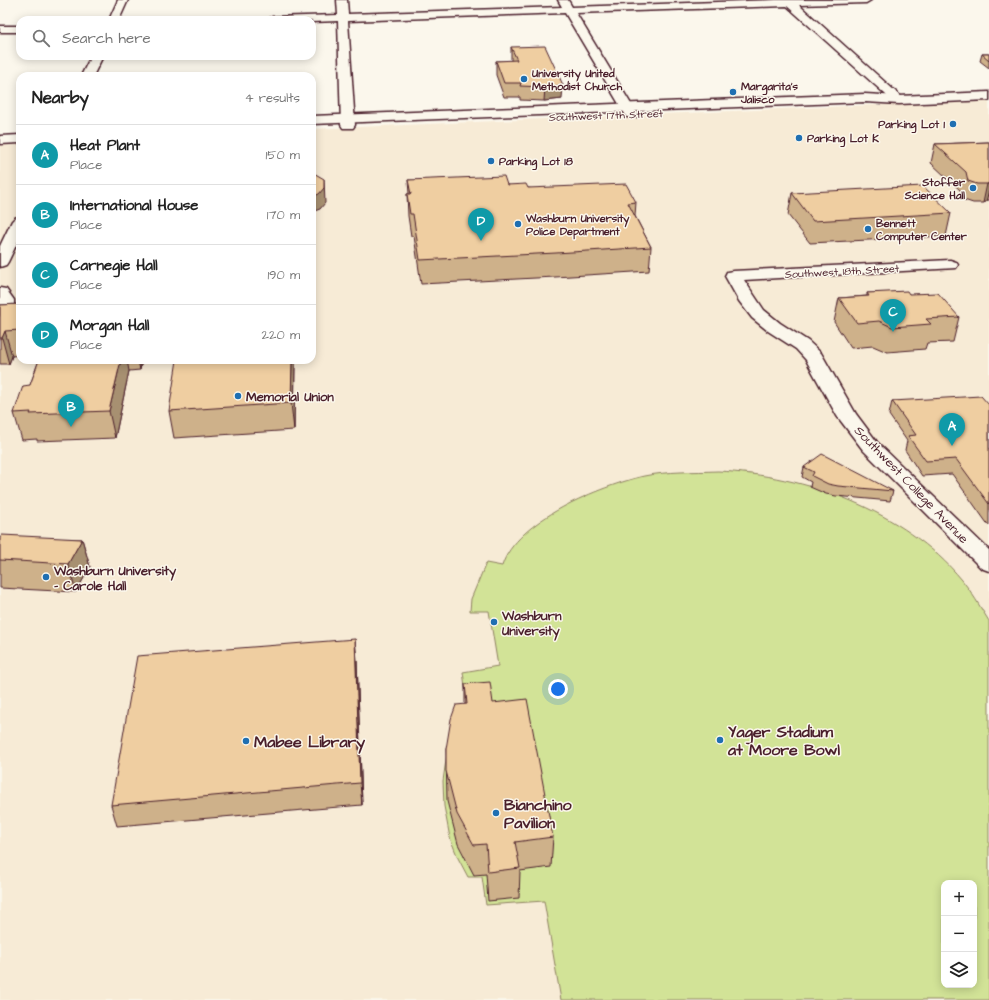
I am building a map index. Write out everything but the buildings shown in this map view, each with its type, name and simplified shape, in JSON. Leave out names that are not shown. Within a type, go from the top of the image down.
[{"type":"street","points":[[116,16],[123,0]]},
{"type":"street","points":[[342,0],[348,122]]},
{"type":"street","points":[[316,19],[566,5],[866,0]]},
{"type":"street","points":[[788,1],[899,100]]},
{"type":"street","points":[[566,5],[600,64],[629,110]]},
{"type":"street","points":[[0,29],[16,28]]},
{"type":"street","points":[[89,72],[95,60]]},
{"type":"street","name":"Southwest 17th Street","points":[[316,126],[348,122],[629,110],[873,104],[899,100],[989,96]]},
{"type":"street","name":"Southwest 17th Street","points":[[316,120],[348,122]]},
{"type":"street","points":[[0,132],[16,131]]},
{"type":"street","points":[[0,140],[16,139]]},
{"type":"street","points":[[0,262],[16,229]]},
{"type":"street","name":"Southwest 18th Street","points":[[733,276],[950,265]]},
{"type":"street","name":"Southwest College Avenue","points":[[733,276],[748,301],[758,314],[774,327],[802,345],[814,357],[847,416],[870,446],[989,563]]},
{"type":"street","points":[[0,293],[5,300],[5,305],[0,310]]},
{"type":"shaded area","name":"Washburn University","points":[[989,100],[989,1000],[0,1000],[0,141],[16,141],[16,364],[316,364],[316,129]]},
{"type":"green space","name":"Yager Stadium at Moore Bowl","points":[[718,471],[751,474],[785,480],[818,489],[851,501],[882,516],[912,534],[938,555],[966,585],[989,621],[989,1000],[561,1000],[544,901],[486,905],[482,877],[468,877],[450,838],[444,806],[443,781],[447,753],[468,708],[463,672],[498,666],[489,611],[470,611],[471,599],[486,563],[502,566],[510,549],[524,534],[542,520],[584,497],[626,481],[653,474]]},
{"type":"place","name":"University United Methodist Church","points":[[524,79]]},
{"type":"place","name":"Margarita's Jalisco","points":[[733,92]]},
{"type":"place","name":"Parking Lot 1","points":[[953,124]]},
{"type":"place","name":"Parking Lot K","points":[[799,138]]},
{"type":"place","name":"Parking Lot 18","points":[[491,161]]},
{"type":"place","name":"Stoffer Science Hall","points":[[973,188]]},
{"type":"place","name":"Washburn University Police Department","points":[[518,224]]},
{"type":"place","name":"Bennett Computer Center","points":[[868,229]]},
{"type":"place","name":"Morgan Hall","points":[[481,241]]},
{"type":"place","name":"Carnegie Hall","points":[[893,332]]},
{"type":"place","name":"Memorial Union","points":[[238,396]]},
{"type":"place","name":"International House","points":[[71,427]]},
{"type":"place","name":"Heat Plant","points":[[952,446]]},
{"type":"place","name":"Washburn University - Carole Hall","points":[[46,577]]},
{"type":"place","name":"Washburn University","points":[[494,622]]},
{"type":"place","name":"Yager Stadium at Moore Bowl","points":[[720,740]]},
{"type":"place","name":"Mabee Library","points":[[246,741]]},
{"type":"place","name":"Bianchino Pavilion","points":[[496,813]]}]
